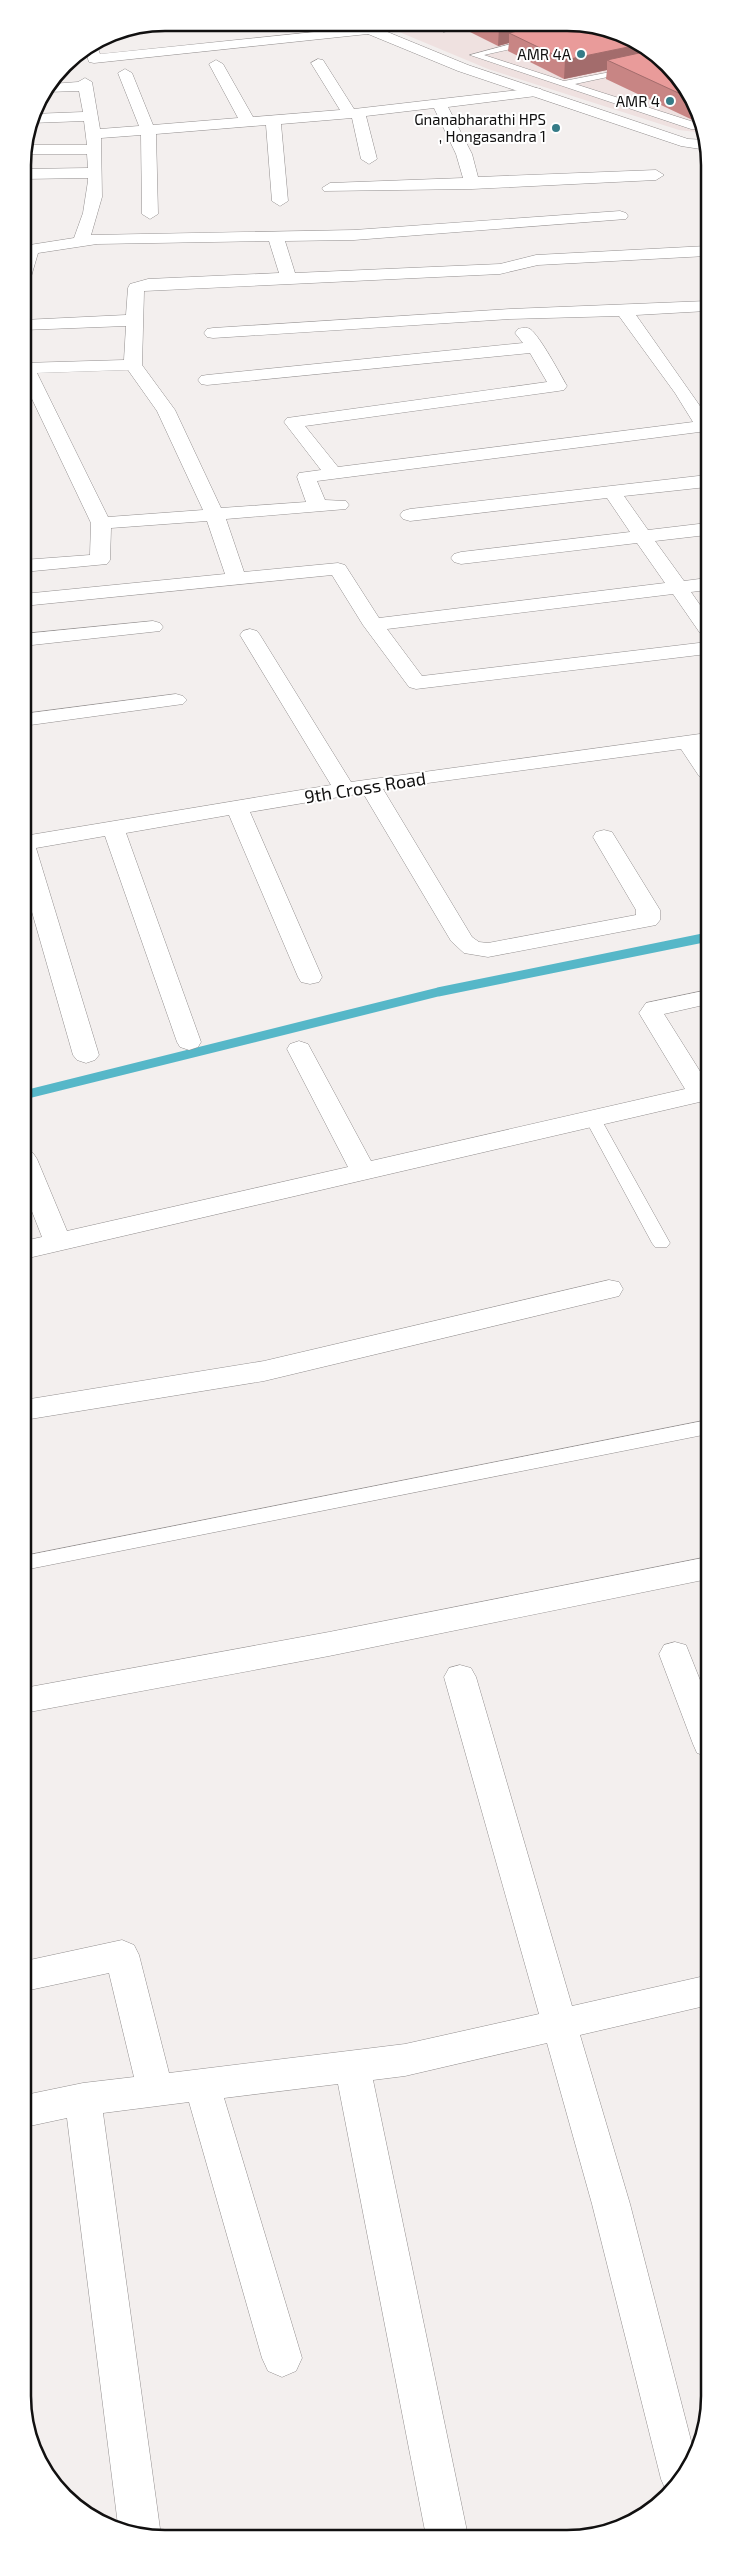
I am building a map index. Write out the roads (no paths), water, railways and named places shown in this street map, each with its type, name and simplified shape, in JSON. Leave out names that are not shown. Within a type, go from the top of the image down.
[{"type":"street","points":[[93,53],[94,59],[362,31]]},
{"type":"street","points":[[374,31],[463,68],[686,143],[699,144]]},
{"type":"street","points":[[318,63],[354,113],[369,159]]},
{"type":"street","points":[[216,64],[248,122]]},
{"type":"street","points":[[125,73],[148,130],[150,214]]},
{"type":"street","points":[[57,87],[85,84],[93,142],[94,173],[91,212],[81,242]]},
{"type":"street","points":[[32,149],[93,142],[148,130],[440,105],[536,92]]},
{"type":"street","points":[[440,105],[464,154],[472,184]]},
{"type":"street","points":[[40,119],[90,116]]},
{"type":"street","points":[[273,120],[280,201]]},
{"type":"street","points":[[32,174],[94,173]]},
{"type":"street","points":[[330,188],[472,184],[656,175]]},
{"type":"street","points":[[32,249],[97,240],[354,235],[620,216]]},
{"type":"street","points":[[275,236],[289,280]]},
{"type":"street","points":[[236,579],[215,515],[166,410],[133,365],[136,288],[141,286],[500,269],[514,268],[536,260],[701,251]]},
{"type":"street","points":[[214,333],[510,314],[624,311],[701,306]]},
{"type":"street","points":[[624,311],[701,420]]},
{"type":"street","points":[[334,474],[292,422],[558,386],[535,348],[510,314]]},
{"type":"street","points":[[32,324],[59,325],[136,320]]},
{"type":"street","points":[[207,380],[535,348]]},
{"type":"street","points":[[32,368],[133,365]]},
{"type":"street","points":[[32,384],[101,523],[100,560],[32,565]]},
{"type":"street","points":[[318,507],[306,477],[701,427]]},
{"type":"street","points":[[410,515],[701,482]]},
{"type":"street","points":[[610,491],[640,537],[701,620]]},
{"type":"street","points":[[101,523],[339,505]]},
{"type":"street","points":[[460,558],[701,531]]},
{"type":"street","points":[[32,599],[338,569],[373,625],[416,683],[701,649]]},
{"type":"street","points":[[373,625],[701,585]]},
{"type":"street","points":[[32,639],[153,627]]},
{"type":"street","points":[[250,634],[345,790]]},
{"type":"street","points":[[32,719],[176,700]]},
{"type":"street","name":"9th Cross Road","points":[[32,844],[113,828],[370,786],[697,740]]},
{"type":"street","points":[[370,786],[463,941],[472,948],[488,950],[648,920],[648,910],[604,837]]},
{"type":"street","points":[[237,808],[310,976]]},
{"type":"street","points":[[113,828],[189,1042]]},
{"type":"street","points":[[32,871],[86,1055]]},
{"type":"street","points":[[701,998],[664,1005],[655,1008],[650,1013],[701,1087]]},
{"type":"street","points":[[299,1049],[363,1171]]},
{"type":"street","points":[[32,1248],[701,1094]]},
{"type":"street","points":[[32,1177],[58,1242]]},
{"type":"street","points":[[31,1409],[264,1371],[610,1289]]},
{"type":"street","points":[[31,1701],[329,1644],[700,1570]]},
{"type":"street","points":[[675,1654],[700,1723]]},
{"type":"street","points":[[460,1677],[611,2204],[679,2469]]},
{"type":"street","points":[[31,1975],[122,1955],[155,2090]]},
{"type":"street","points":[[31,2110],[83,2099],[405,2060],[700,1992]]},
{"type":"street","points":[[352,2066],[446,2530]]},
{"type":"street","points":[[202,2084],[282,2358]]},
{"type":"street","points":[[83,2099],[138,2527]]},
{"type":"lane","points":[[540,40],[474,55],[695,127]]},
{"type":"lane","points":[[564,84],[636,68]]},
{"type":"lane","points":[[593,1119],[661,1243]]},
{"type":"lane","points":[[31,1562],[700,1429]]},
{"type":"waterway","points":[[32,1093],[438,992],[701,938]]},
{"type":"place","name":"AMR 4A","points":[[581,54]]},
{"type":"place","name":"AMR 4","points":[[670,101]]},
{"type":"place","name":"Gnanabharathi HPS , Hongasandra 1","points":[[556,128]]}]
